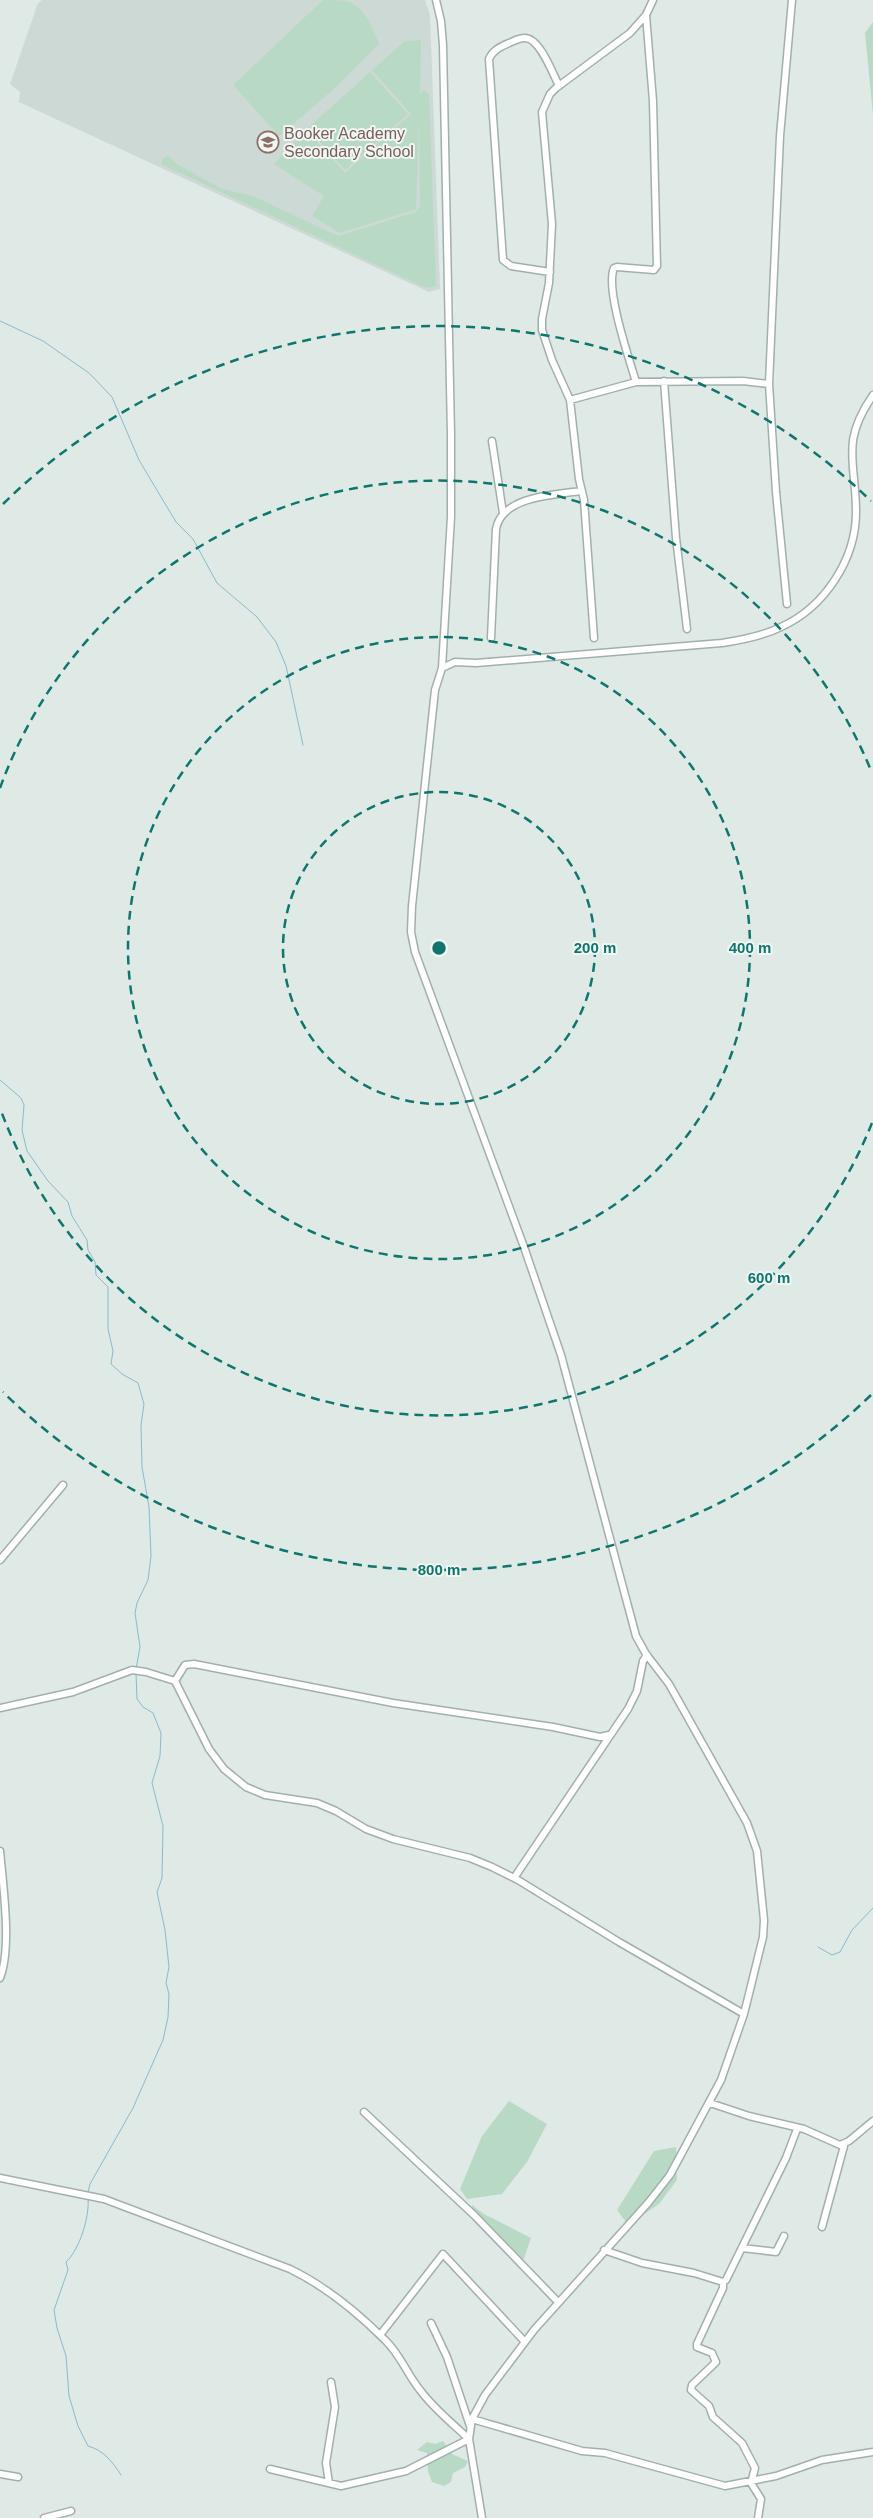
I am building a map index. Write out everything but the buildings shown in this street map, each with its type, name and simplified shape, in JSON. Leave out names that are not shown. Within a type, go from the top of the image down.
[{"type":"street","points":[[436,0],[442,21],[443,45],[451,516],[442,668],[435,690],[412,906],[411,932],[415,952],[521,1238],[561,1355],[636,1636],[647,1656],[669,1684],[747,1823],[757,1851],[764,1929],[744,2014],[721,2080],[664,2184],[558,2302],[525,2342],[485,2395],[472,2420],[469,2438],[482,2518]]},
{"type":"street","points":[[594,638],[581,491],[570,400],[552,360],[542,330],[542,319],[550,272],[552,224],[542,118],[545,103],[550,94],[630,33],[646,15],[653,0]]},
{"type":"street","points":[[787,604],[776,492],[769,384],[780,136],[792,0]]},
{"type":"street","points":[[636,382],[614,300],[613,274],[614,268],[617,267],[654,270],[657,266],[653,110],[646,15]]},
{"type":"street","points":[[550,272],[511,266],[503,260],[489,60],[496,49],[501,46],[525,37],[531,39],[540,47],[559,86]]},
{"type":"street","points":[[664,381],[676,538],[687,629]]},
{"type":"street","points":[[570,400],[636,382],[769,384]]},
{"type":"street","points":[[442,668],[456,662],[476,663],[722,643],[760,635],[790,622],[811,606],[829,588],[844,568],[853,544],[856,514],[851,464],[852,443],[861,415],[873,395]]},
{"type":"street","points":[[492,441],[503,512]]},
{"type":"street","points":[[491,638],[496,529],[499,516],[503,512],[530,500],[581,491]]},
{"type":"street","points":[[0,1560],[63,1485]]},
{"type":"street","points":[[514,1878],[634,1699],[640,1684],[643,1661],[647,1656]]},
{"type":"street","points":[[175,1681],[186,1665],[194,1664],[393,1703],[554,1727],[600,1737],[609,1735]]},
{"type":"street","points":[[0,1708],[67,1694],[136,1670],[175,1681],[209,1750],[228,1773],[246,1787],[265,1795],[317,1803],[336,1811],[366,1829],[417,1847],[470,1858],[514,1878],[618,1942],[744,2014]]},
{"type":"street","points":[[0,1851],[6,1926],[6,1955],[0,1978]]},
{"type":"street","points":[[710,2103],[797,2129],[804,2129],[832,2143],[844,2146]]},
{"type":"street","points":[[364,2112],[475,2216],[558,2302]]},
{"type":"street","points":[[822,2227],[844,2146],[871,2121],[873,2116]]},
{"type":"street","points":[[758,2518],[761,2499],[751,2480],[755,2468],[742,2443],[713,2417],[709,2406],[691,2390],[692,2385],[716,2362],[712,2353],[697,2347],[697,2344],[723,2288],[723,2282],[726,2280],[786,2158],[797,2129]]},
{"type":"street","points":[[0,2178],[104,2199],[290,2269],[329,2290],[380,2335],[397,2355],[412,2380],[438,2412],[469,2438]]},
{"type":"street","points":[[742,2248],[776,2252],[784,2236]]},
{"type":"street","points":[[604,2250],[642,2263],[694,2273],[723,2282]]},
{"type":"street","points":[[380,2335],[443,2254],[525,2342]]},
{"type":"street","points":[[431,2323],[447,2357],[470,2427]]},
{"type":"street","points":[[329,2483],[326,2464],[336,2407],[331,2382]]},
{"type":"street","points":[[472,2420],[582,2451],[605,2453],[725,2486],[788,2473],[822,2460],[873,2452]]},
{"type":"street","points":[[270,2469],[341,2486],[406,2471],[469,2438]]},
{"type":"street","points":[[0,2474],[18,2477]]},
{"type":"street","points":[[44,2518],[70,2511]]},
{"type":"shaded area","name":"Booker Academy Secondary School","points":[[42,0],[425,0],[430,15],[440,289],[429,292],[19,102],[20,92],[10,84],[38,3]]},
{"type":"green space","points":[[323,0],[346,1],[353,4],[367,19],[379,44],[335,88],[279,136],[233,85]]},
{"type":"green space","points":[[873,22],[873,115],[865,33]]},
{"type":"green space","points":[[421,40],[420,94],[423,90],[429,94],[436,286],[426,288],[161,164],[163,158],[169,156],[177,164],[222,189],[253,196],[338,236],[416,212],[420,206],[419,121],[416,209],[340,233],[312,216],[324,196],[274,164],[306,130],[345,173],[411,114],[372,70],[405,41]]},
{"type":"green space","points":[[370,72],[408,114],[345,170],[308,128]]},
{"type":"green space","points":[[509,2101],[547,2124],[527,2162],[502,2194],[467,2199],[460,2189],[482,2136]]},
{"type":"green space","points":[[676,2147],[677,2180],[659,2204],[628,2225],[617,2210],[654,2151]]},
{"type":"green space","points":[[472,2205],[484,2214],[531,2238],[522,2264],[471,2212]]},
{"type":"green space","points":[[443,2441],[452,2454],[468,2461],[465,2467],[453,2473],[451,2482],[444,2486],[432,2482],[428,2471],[427,2453],[417,2450],[427,2442],[435,2444]]},
{"type":"waterway","points":[[0,321],[43,341],[89,373],[112,397],[139,460],[176,522],[193,539],[217,583],[257,617],[276,642],[286,666],[303,745]]},
{"type":"waterway","points":[[0,1080],[21,1098],[24,1105],[22,1130],[27,1151],[48,1181],[68,1202],[72,1216],[87,1240],[88,1250],[95,1262],[96,1275],[108,1287],[108,1329],[113,1351],[111,1364],[122,1374],[138,1383],[144,1404],[141,1425],[142,1467],[149,1507],[151,1556],[148,1580],[137,1603],[135,1613],[140,1647],[136,1669]]},
{"type":"waterway","points":[[88,2192],[90,2184],[133,2108],[163,2040],[168,2017],[169,1994],[166,1983],[169,1967],[165,1930],[157,1892],[162,1878],[163,1826],[152,1783],[160,1756],[161,1733],[153,1713],[143,1707],[137,1699],[136,1673]]},
{"type":"waterway","points":[[818,1947],[832,1955],[840,1952],[852,1930],[873,1908]]},
{"type":"waterway","points":[[88,2197],[86,2222],[83,2232],[76,2249],[66,2262],[68,2270],[54,2310],[57,2328],[66,2356],[69,2396],[78,2426],[88,2446],[98,2450],[107,2457],[121,2475]]},
{"type":"place","name":"Booker Academy Secondary School","points":[[268,142]]}]
